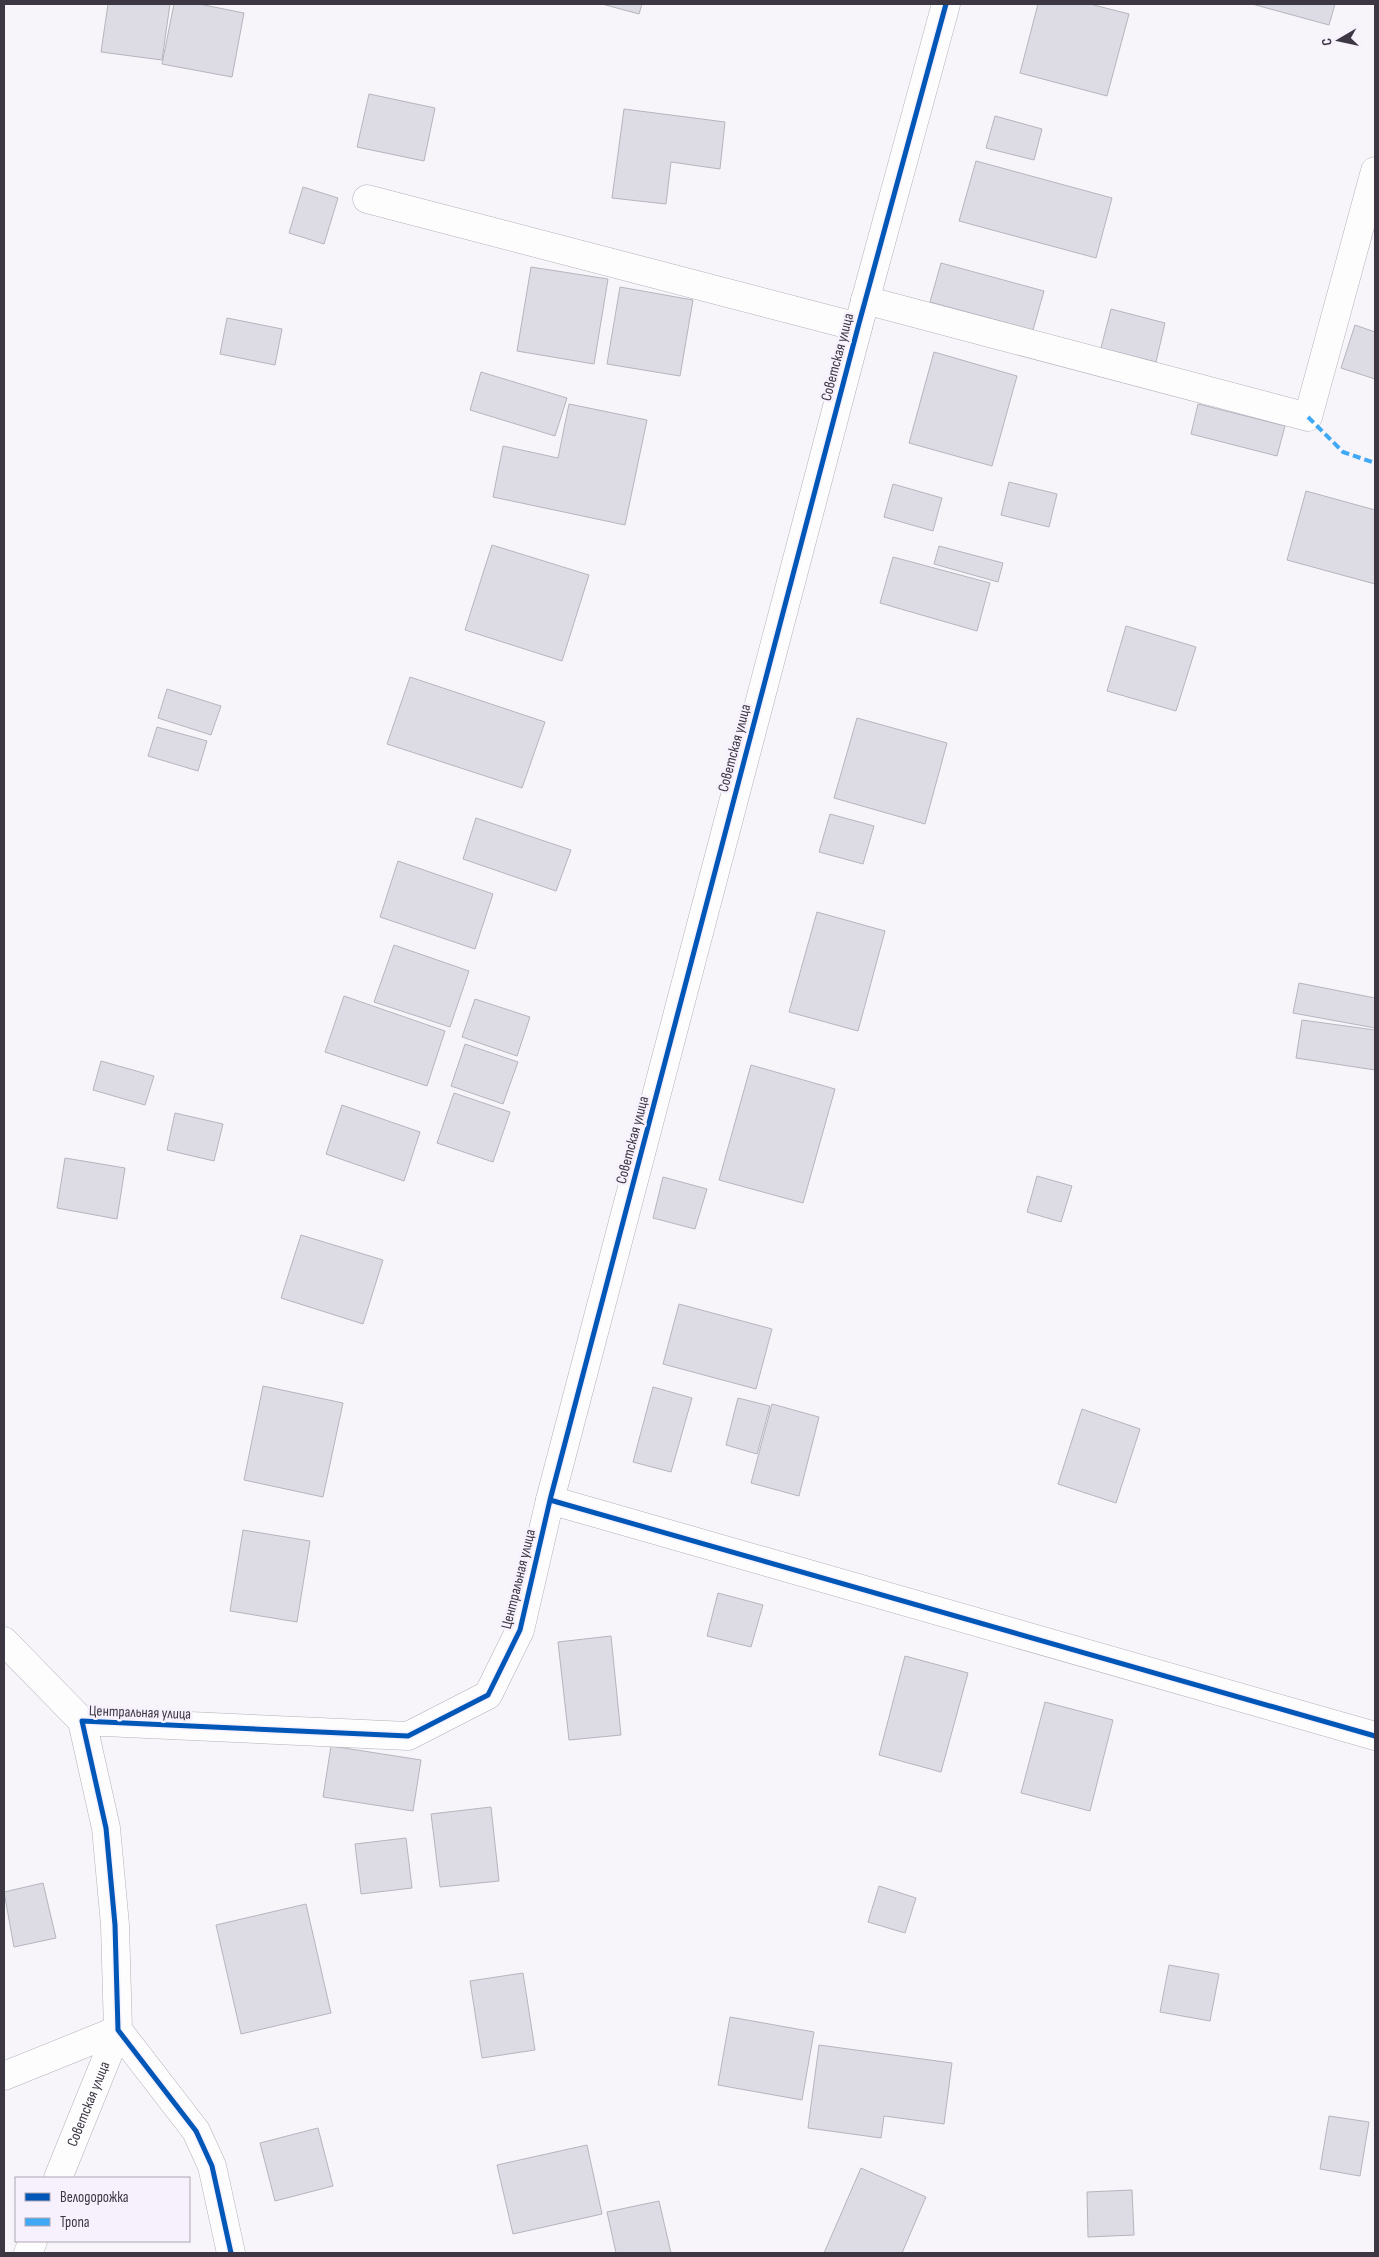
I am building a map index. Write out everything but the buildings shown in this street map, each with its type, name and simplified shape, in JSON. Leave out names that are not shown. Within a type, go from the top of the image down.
[{"type":"street","name":"Советская улица","points":[[550,1500],[865,300],[946,4]]},
{"type":"street","points":[[865,300],[1308,417],[1375,172]]},
{"type":"street","points":[[367,199],[858,327]]},
{"type":"street","points":[[550,1500],[1375,1736]]},
{"type":"street","name":"Центральная улица","points":[[118,2030],[115,1925],[106,1828],[82,1721],[408,1736],[488,1695],[520,1630],[550,1500]]},
{"type":"street","points":[[4,1641],[82,1721]]},
{"type":"street","name":"Советская улица","points":[[58,2177],[118,2030]]},
{"type":"street","points":[[4,2076],[118,2030],[196,2131],[212,2166],[231,2253]]},
{"type":"marked path","points":[[1308,417],[1343,452],[1375,463]]},
{"type":"cycle path","points":[[231,2253],[212,2166],[196,2131],[118,2030],[115,1925],[106,1828],[82,1721],[408,1736],[488,1695],[520,1630],[550,1500],[858,327],[946,4]]},
{"type":"cycle path","points":[[550,1500],[1375,1736]]}]
